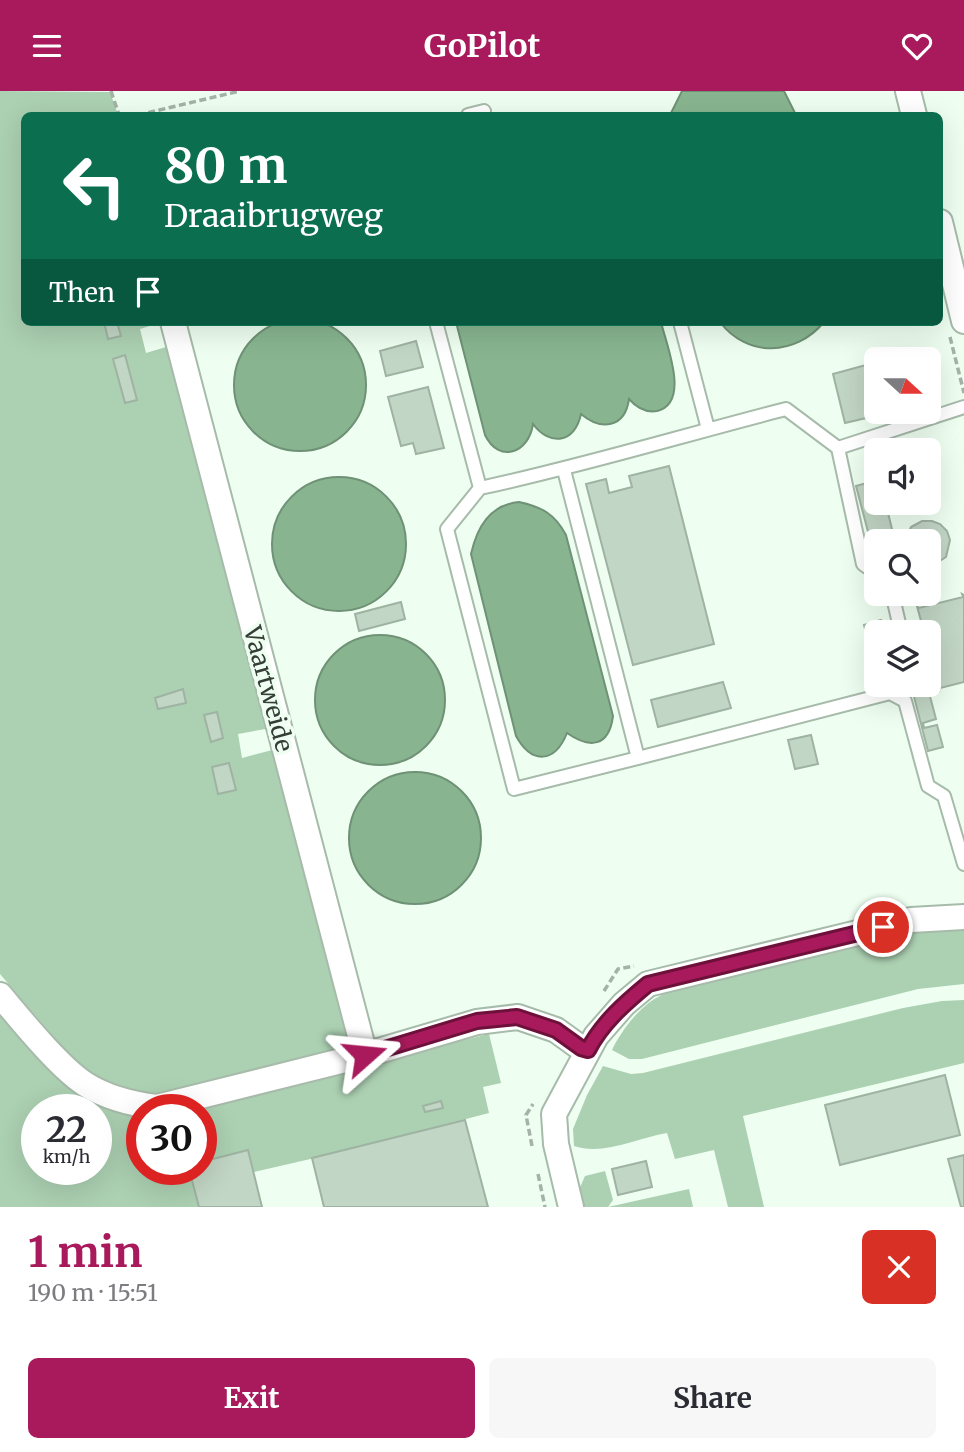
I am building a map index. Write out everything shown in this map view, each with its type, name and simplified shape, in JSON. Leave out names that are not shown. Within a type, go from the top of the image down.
[{"type":"street","points":[[908,91],[913,112]]},
{"type":"street","points":[[943,242],[956,327]]},
{"type":"street","name":"Vaartweide","points":[[174,326],[365,1055]]},
{"type":"street","points":[[571,1207],[555,1144],[554,1114],[596,1036],[624,1004],[648,984],[911,920],[964,916]]},
{"type":"street","points":[[0,995],[70,1072],[86,1085],[128,1104],[157,1107],[365,1055],[477,1021],[517,1017],[556,1030],[588,1050]]},
{"type":"lane","points":[[480,112],[484,111]]},
{"type":"lane","points":[[437,326],[480,488]]},
{"type":"lane","points":[[681,326],[708,429]]},
{"type":"lane","points":[[838,448],[964,407]]},
{"type":"lane","points":[[864,565],[838,448],[786,409],[564,470],[480,488],[447,529],[514,789],[864,697]]},
{"type":"lane","points":[[564,470],[638,758]]},
{"type":"lane","points":[[901,697],[905,701],[928,786],[944,796],[964,864]]},
{"type":"path","points":[[111,91],[118,112]]},
{"type":"path","points":[[151,112],[240,91]]},
{"type":"path","points":[[956,327],[964,393]]},
{"type":"shaded area","points":[[0,91],[110,92],[117,112],[21,112],[21,326],[150,326],[140,329],[146,353],[176,344],[271,728],[238,734],[242,758],[276,749],[356,1050],[174,1094],[140,1094],[95,1078],[64,1049],[0,974]]},
{"type":"shaded area","points":[[682,91],[784,91],[794,112],[672,112]]},
{"type":"shaded area","points":[[271,326],[329,326],[347,338],[355,348],[365,372],[365,398],[355,422],[337,440],[313,450],[287,450],[263,440],[245,422],[235,398],[235,372],[245,348],[253,338]]},
{"type":"shaded area","points":[[457,326],[662,326],[675,385],[673,397],[667,406],[657,411],[649,411],[641,409],[629,399],[627,409],[617,421],[611,424],[596,423],[581,414],[573,431],[561,439],[547,436],[533,424],[526,442],[513,451],[498,450],[485,435]]},
{"type":"shaded area","points":[[724,326],[820,326],[800,341],[772,348],[757,347],[731,334]]},
{"type":"shaded area","points":[[339,477],[365,482],[387,496],[401,518],[406,544],[401,570],[387,592],[365,606],[339,611],[313,606],[291,592],[277,570],[272,544],[277,518],[291,496],[313,482]]},
{"type":"shaded area","points":[[519,502],[547,513],[566,535],[613,716],[611,726],[603,739],[591,743],[567,733],[556,750],[543,757],[529,752],[516,736],[471,554],[486,519],[500,508]]},
{"type":"shaded area","points":[[380,635],[405,640],[426,654],[440,675],[445,700],[440,725],[426,746],[405,760],[380,765],[355,760],[334,746],[320,725],[315,700],[320,675],[334,654],[355,640]]},
{"type":"shaded area","points":[[415,772],[440,777],[462,791],[476,813],[481,838],[476,863],[462,885],[440,899],[415,904],[390,899],[368,885],[354,863],[349,838],[354,813],[368,791],[390,777]]},
{"type":"shaded area","points":[[935,929],[964,930],[964,984],[918,989],[642,1059],[629,1059],[612,1050],[637,1013],[668,992],[864,942]]},
{"type":"shaded area","points":[[964,1000],[964,1063],[743,1116],[764,1207],[728,1207],[714,1150],[675,1159],[667,1133],[608,1148],[585,1149],[574,1146],[573,1129],[603,1066],[631,1074],[643,1073],[903,1008]]},
{"type":"shaded area","points":[[0,1016],[45,1067],[77,1094],[21,1094],[21,1185],[112,1185],[112,1111],[126,1114],[126,1185],[216,1185],[221,1207],[0,1207]]},
{"type":"shaded area","points":[[489,1034],[501,1083],[483,1087],[489,1113],[217,1181],[217,1101]]},
{"type":"shaded area","points":[[605,1171],[613,1200],[608,1207],[580,1207],[577,1194],[585,1176]]},
{"type":"shaded area","points":[[689,1189],[693,1207],[608,1207]]},
{"type":"building","points":[[105,326],[118,326],[121,336],[108,339]]},
{"type":"building","points":[[416,341],[423,367],[386,376],[380,351]]},
{"type":"building","points":[[125,355],[137,400],[125,403],[113,359]]},
{"type":"building","points":[[864,366],[864,419],[845,423],[833,374]]},
{"type":"building","points":[[428,387],[444,448],[416,454],[413,443],[401,446],[388,397]]},
{"type":"building","points":[[669,466],[714,644],[633,665],[586,484],[606,479],[609,493],[632,487],[629,476]]},
{"type":"building","points":[[864,484],[864,515],[888,515],[892,529],[867,529],[856,486]]},
{"type":"building","points":[[922,521],[940,524],[947,531],[950,540],[946,557],[941,560],[941,529],[910,529]]},
{"type":"building","points":[[962,594],[964,595],[964,682],[941,688],[941,620],[921,620],[917,606],[941,606],[941,602],[963,597]]},
{"type":"building","points":[[401,602],[405,619],[359,631],[355,614]]},
{"type":"building","points":[[723,682],[731,708],[658,727],[651,700]]},
{"type":"building","points":[[183,689],[186,703],[158,709],[155,698]]},
{"type":"building","points":[[914,697],[930,697],[936,719],[923,723],[924,728],[937,725],[943,747],[928,751]]},
{"type":"building","points":[[217,712],[223,738],[211,742],[204,715]]},
{"type":"building","points":[[811,735],[818,764],[795,769],[788,740]]},
{"type":"building","points":[[229,763],[236,790],[218,794],[212,767]]},
{"type":"building","points":[[945,1075],[960,1135],[840,1165],[825,1105]]},
{"type":"building","points":[[441,1101],[443,1108],[425,1112],[423,1106]]},
{"type":"building","points":[[465,1120],[488,1207],[324,1207],[312,1158]]},
{"type":"building","points":[[248,1150],[262,1207],[199,1207],[193,1185],[217,1185],[217,1158]]},
{"type":"building","points":[[964,1155],[964,1207],[961,1207],[948,1159]]},
{"type":"building","points":[[646,1161],[652,1187],[618,1195],[612,1169]]},
{"type":"route","points":[[365,1055],[477,1021],[517,1017],[556,1030],[588,1050],[596,1036],[624,1004],[648,984],[883,927]]}]
